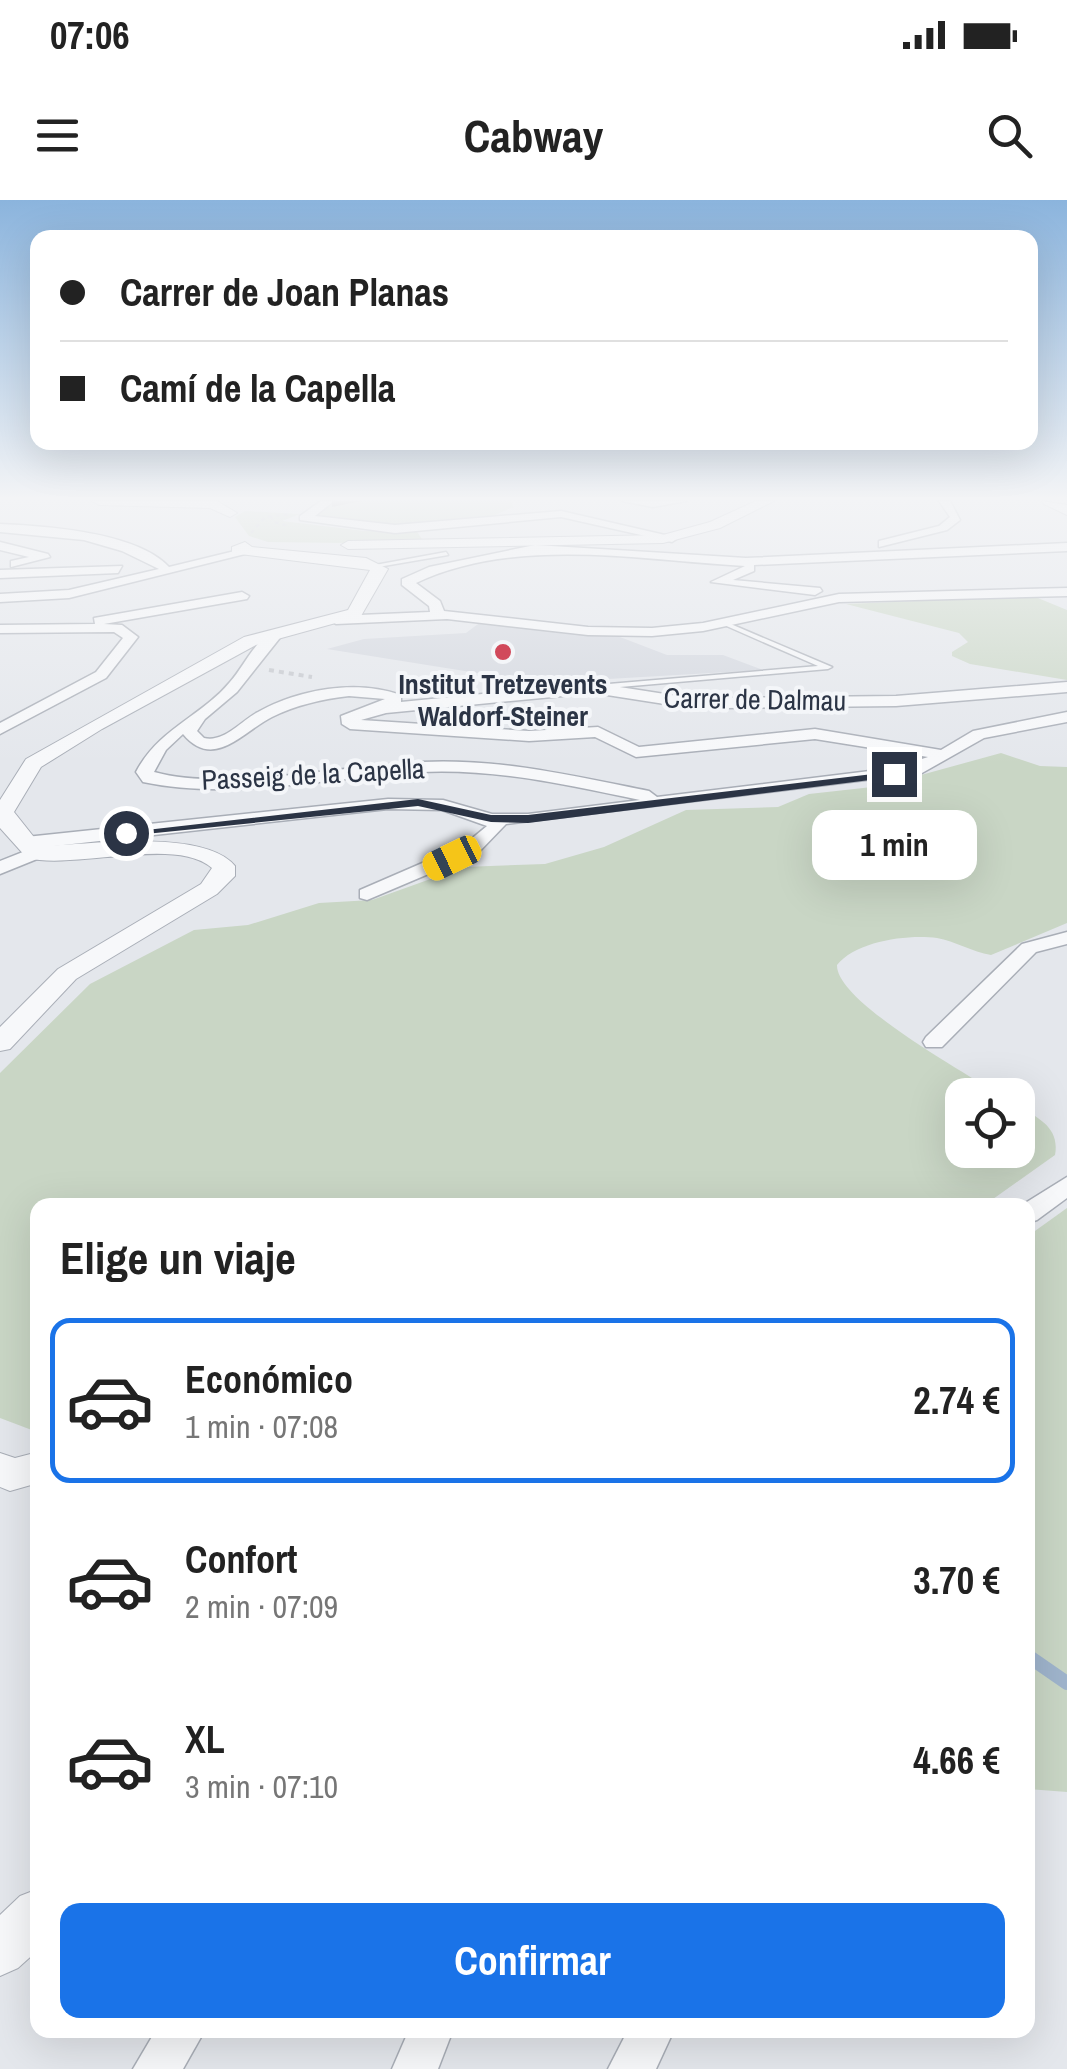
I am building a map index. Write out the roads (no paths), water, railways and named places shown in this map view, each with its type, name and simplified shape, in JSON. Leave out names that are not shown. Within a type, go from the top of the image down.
[{"type":"street","points":[[0,598],[69,594],[90,588]]},
{"type":"street","points":[[0,1043],[67,974],[210,889],[222,876],[224,866],[212,856],[174,850],[30,848],[2,820],[33,764],[221,655],[276,634],[356,612],[366,588]]},
{"type":"street","points":[[415,588],[435,604],[438,615]]},
{"type":"street","points":[[791,588],[871,595],[1067,592]]},
{"type":"street","points":[[336,620],[438,615],[605,632],[686,630],[782,608],[871,595]]},
{"type":"street","points":[[49,628],[148,610],[191,608],[242,596]]},
{"type":"street","points":[[0,628],[117,628],[125,630],[130,642],[101,675],[0,729]]},
{"type":"street","name":"Passeig de la Capella","points":[[276,634],[246,666],[227,695],[170,732],[151,757],[144,772],[148,778],[331,777],[462,766],[521,771],[675,802]]},
{"type":"street","name":"Carrer de Dalmau","points":[[385,708],[594,688],[684,702],[726,704],[896,701],[1067,686]]},
{"type":"street","points":[[200,712],[189,732],[195,741],[209,746],[228,742],[272,710],[326,697],[384,692],[396,698],[385,708],[347,718],[350,724],[529,736],[598,732],[636,752],[815,734],[943,755]]},
{"type":"street","points":[[0,868],[30,848],[403,804],[443,805],[491,818],[528,819],[911,771],[979,734],[1067,717]]},
{"type":"street","points":[[367,894],[471,848],[498,826],[491,818]]},
{"type":"street","points":[[934,1042],[1029,948],[1067,938]]},
{"type":"street","points":[[1035,1209],[1067,1185]]},
{"type":"street","points":[[0,1468],[10,1475],[30,1469]]},
{"type":"street","points":[[0,1950],[30,1922]]},
{"type":"street","points":[[156,2069],[177,2038]]},
{"type":"street","points":[[415,2069],[428,2038]]},
{"type":"street","points":[[630,2069],[647,2038]]},
{"type":"lane","points":[[594,688],[828,668],[724,623]]},
{"type":"waterway","points":[[1035,1661],[1067,1683]]},
{"type":"place","name":"Institut Tretzevents Waldorf-Steiner","points":[[503,652]]}]
